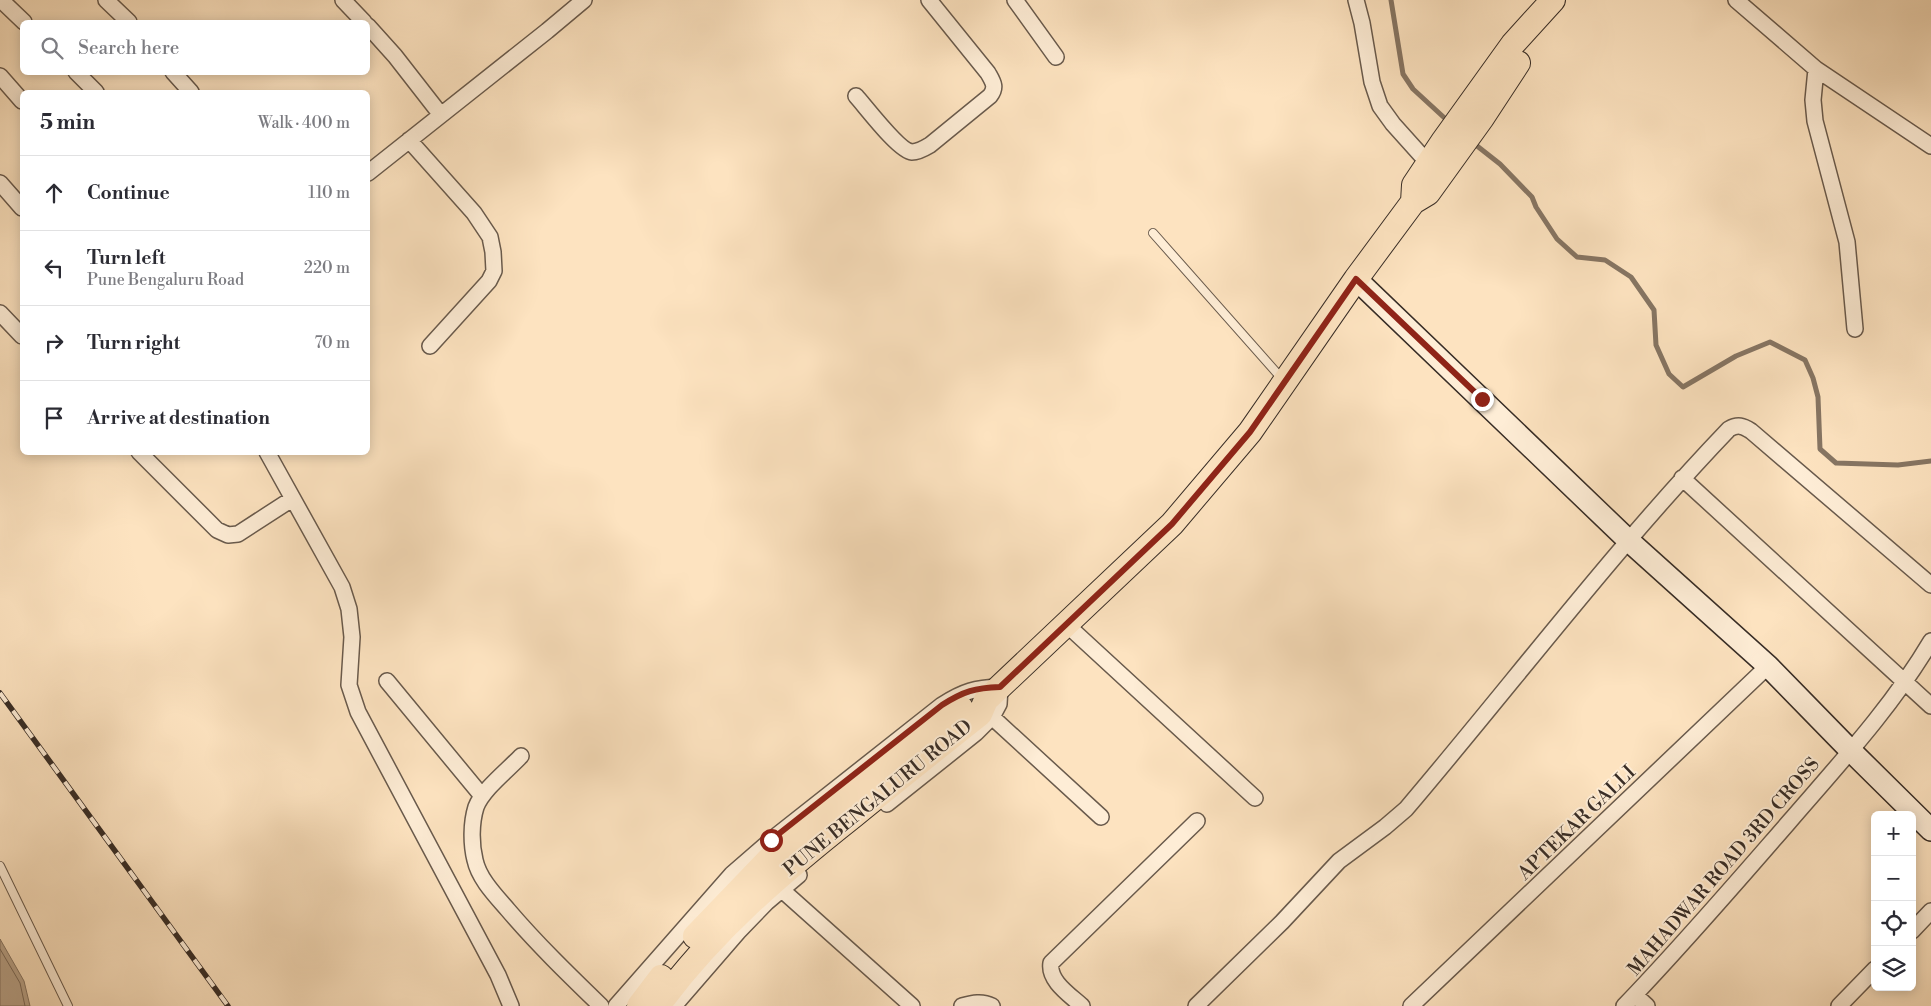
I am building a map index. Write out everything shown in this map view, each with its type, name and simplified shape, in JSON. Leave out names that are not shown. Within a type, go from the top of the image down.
[{"type":"main road","name":"PUNE BENGALURU ROAD","points":[[658,1006],[679,977],[746,905],[793,864],[980,714],[1066,625],[1172,524],[1250,432],[1356,279],[1413,202],[1414,185],[1428,164],[1450,147],[1474,114],[1513,44],[1553,0]]},
{"type":"main road","points":[[1474,114],[1571,0]]},
{"type":"main road","points":[[1413,202],[1428,193],[1450,147]]},
{"type":"main road","points":[[639,1006],[688,943],[768,860],[970,702],[993,701]]},
{"type":"street","points":[[1,0],[22,20]]},
{"type":"street","points":[[106,0],[127,20]]},
{"type":"street","points":[[343,0],[362,20]]},
{"type":"street","points":[[370,171],[584,0]]},
{"type":"street","points":[[856,96],[900,147],[911,152],[921,150],[930,145],[990,96],[994,90],[994,84],[988,73],[929,0]]},
{"type":"street","points":[[1015,0],[1056,57]]},
{"type":"street","points":[[1356,0],[1372,82],[1380,106],[1428,164]]},
{"type":"street","points":[[1736,0],[1816,69],[1931,146]]},
{"type":"street","points":[[370,28],[395,56],[441,115]]},
{"type":"street","points":[[1816,69],[1813,100],[1815,121],[1847,242],[1854,329]]},
{"type":"street","points":[[79,75],[94,90]]},
{"type":"street","points":[[176,75],[189,90]]},
{"type":"street","points":[[0,76],[20,99]]},
{"type":"street","points":[[409,140],[474,213],[490,236],[493,252],[494,271],[489,281],[430,346]]},
{"type":"street","points":[[0,183],[20,206]]},
{"type":"street","points":[[1356,279],[1629,541],[1768,666],[1931,830]]},
{"type":"street","points":[[0,313],[20,334]]},
{"type":"street","points":[[1196,1006],[1282,922],[1339,861],[1406,809],[1530,656],[1682,478],[1729,429],[1735,426],[1742,426],[1751,431],[1931,585]]},
{"type":"street","points":[[142,455],[217,530],[228,536],[238,534],[292,499]]},
{"type":"street","points":[[268,455],[342,587],[349,609],[352,638],[350,685],[358,712],[498,976],[511,1006]]},
{"type":"street","points":[[1682,478],[1931,706]]},
{"type":"street","points":[[1066,625],[1255,798]]},
{"type":"street","name":"MAHADWAR ROAD 3RD CROSS","points":[[1624,1006],[1678,949],[1851,751],[1904,682],[1931,640]]},
{"type":"street","name":"APTEKAR GALLI","points":[[1411,1006],[1768,666]]},
{"type":"street","points":[[387,681],[482,796]]},
{"type":"street","points":[[616,1006],[732,874],[771,840],[942,705],[956,696],[976,688],[993,701],[1101,817]]},
{"type":"street","points":[[674,1006],[767,902],[811,864],[976,733],[993,701]]},
{"type":"street","points":[[521,756],[482,796],[476,807],[472,842],[475,861],[482,878],[528,934],[601,1006]]},
{"type":"street","points":[[1082,1006],[1052,977],[1050,970],[1052,963],[1197,821]]},
{"type":"street","points":[[782,890],[912,1006]]},
{"type":"street","points":[[1916,927],[1931,912]]},
{"type":"street","points":[[1839,1006],[1871,973]]},
{"type":"street","points":[[1635,995],[1647,1006]]},
{"type":"street","points":[[962,1006],[985,1002],[992,1006]]},
{"type":"lane","points":[[1153,233],[1284,382]]},
{"type":"lane","points":[[0,866],[68,1006]]},
{"type":"water","points":[[0,939],[24,981],[30,1006],[0,1006]]},
{"type":"waterway","points":[[1391,0],[1403,74],[1413,89],[1450,123]]},
{"type":"waterway","points":[[1472,142],[1500,164],[1532,197],[1536,207],[1557,239],[1577,257],[1605,260],[1631,277],[1654,310],[1656,345],[1669,374],[1683,387],[1736,356],[1770,342],[1805,360],[1813,378],[1818,397],[1820,449],[1836,463],[1898,465],[1931,461]]},
{"type":"railway","points":[[0,693],[228,1006]]},
{"type":"route","points":[[771,840],[942,705],[956,696],[976,688],[1000,687],[1172,524],[1250,432],[1356,279],[1482,399]]}]
